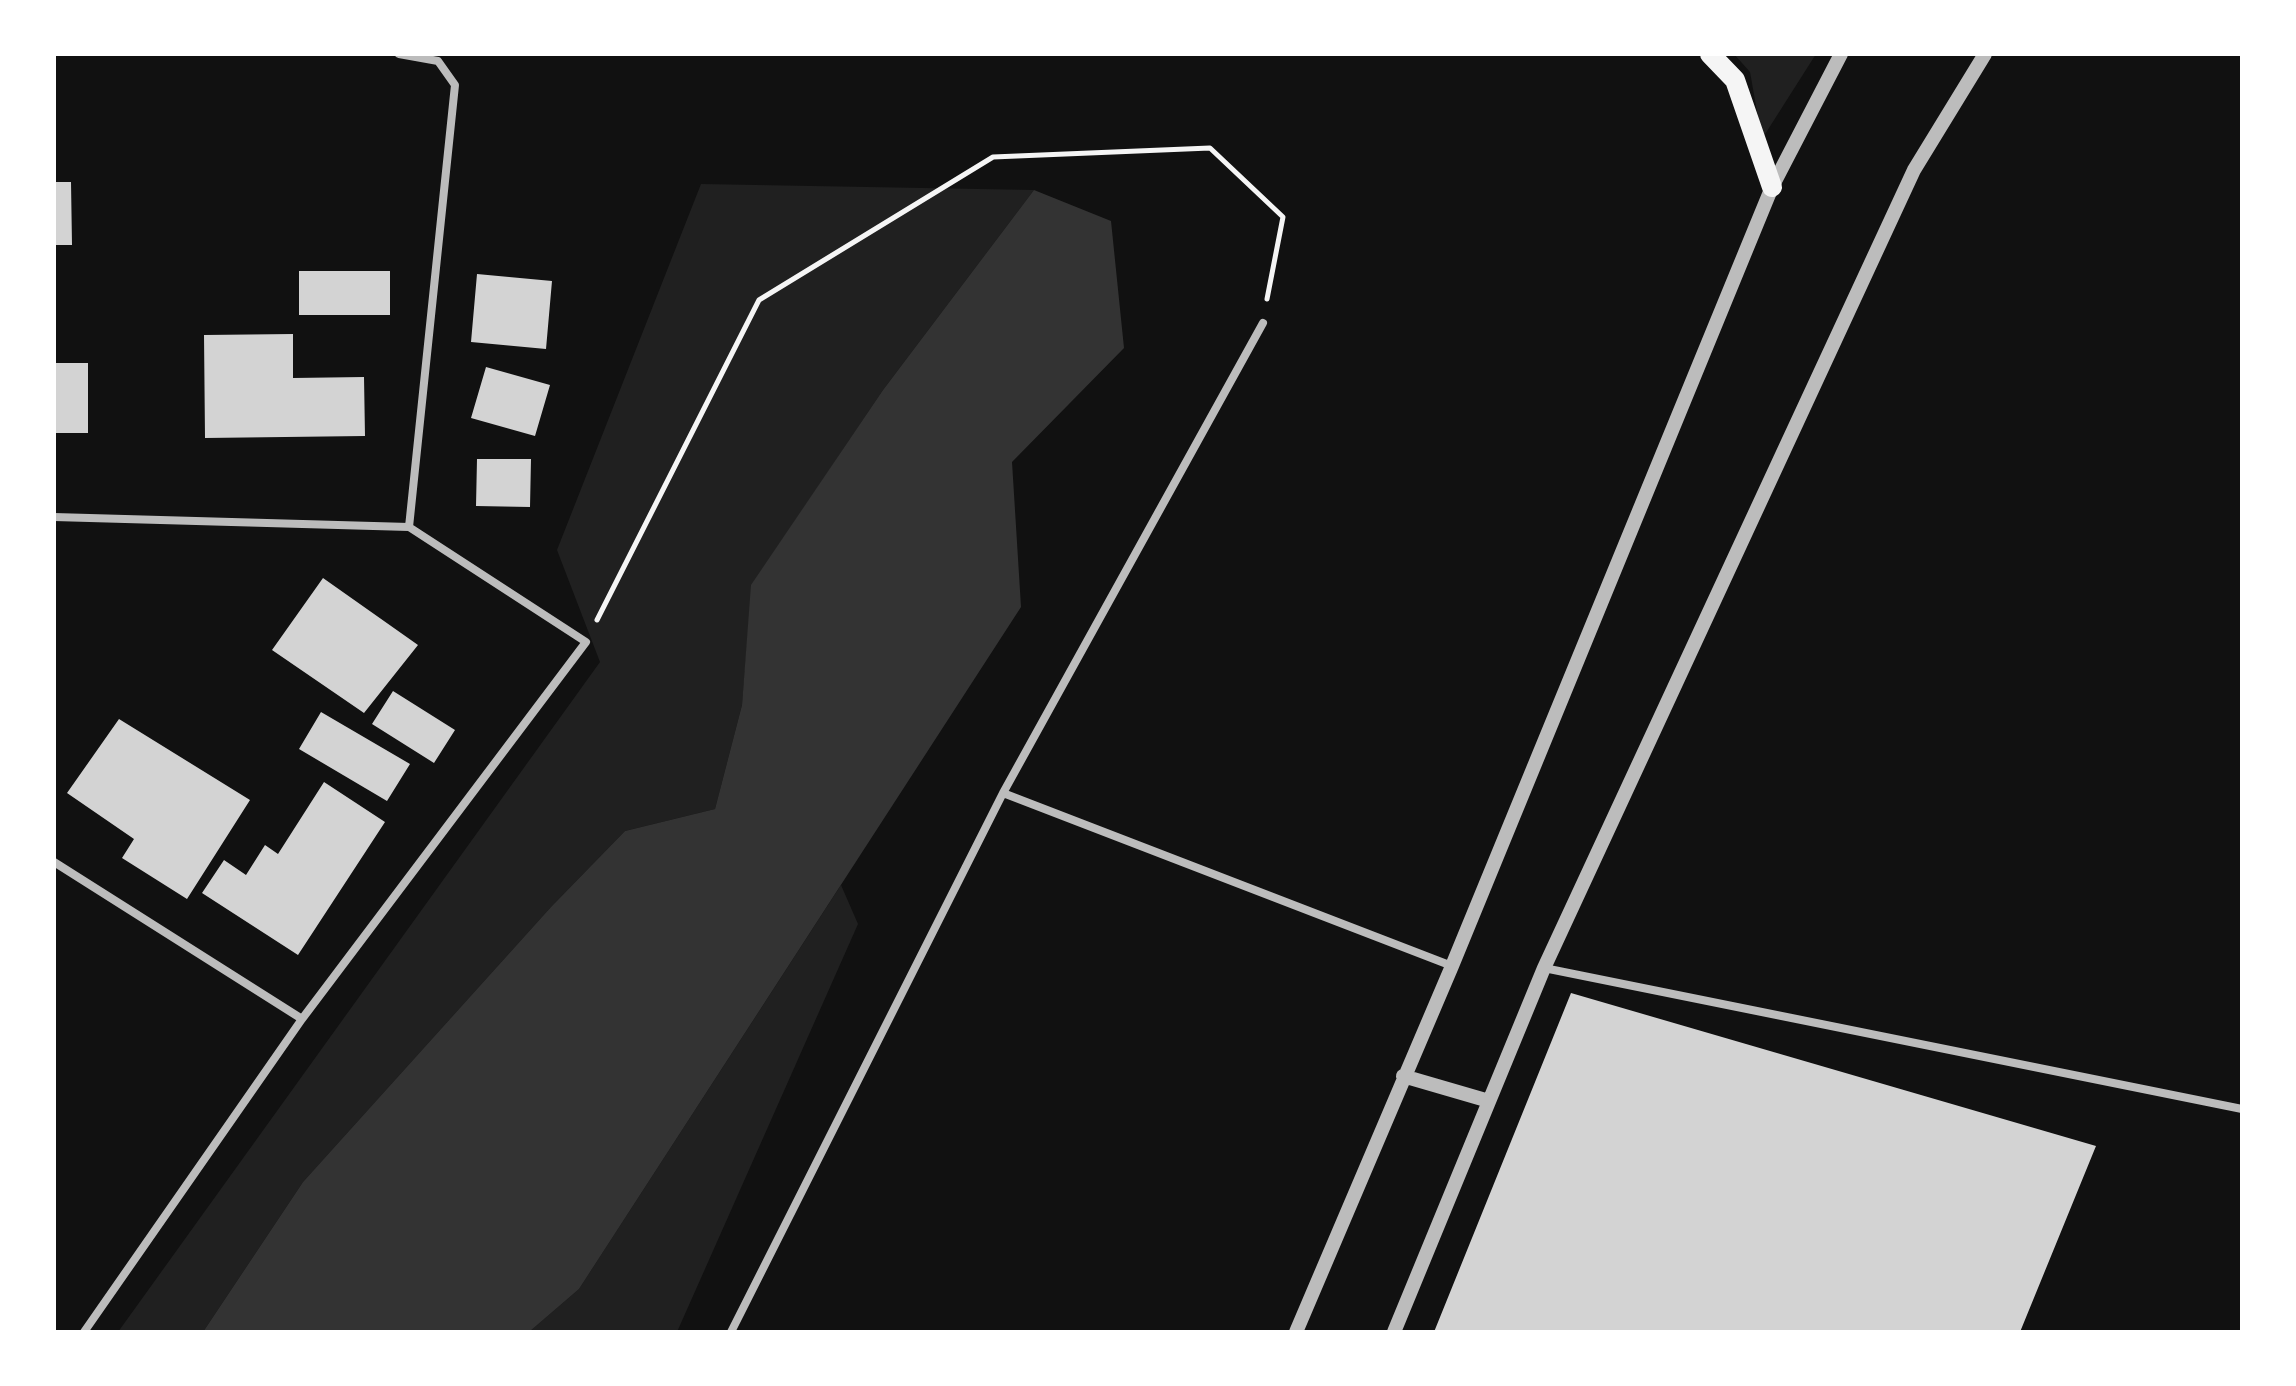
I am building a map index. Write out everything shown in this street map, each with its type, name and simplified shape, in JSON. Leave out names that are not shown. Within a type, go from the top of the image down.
[{"type":"main road","points":[[1710,54],[1735,80],[1772,187]]},
{"type":"street","points":[[399,54],[438,61],[455,85],[409,527]]},
{"type":"street","points":[[1296,1332],[1452,966],[1772,187],[1841,54]]},
{"type":"street","points":[[1394,1332],[1544,968],[1914,170],[1985,54]]},
{"type":"street","points":[[731,1332],[1003,793],[1263,323]]},
{"type":"street","points":[[54,517],[409,527],[586,642],[302,1019],[84,1332]]},
{"type":"street","points":[[1003,793],[1452,966]]},
{"type":"street","points":[[54,862],[302,1019]]},
{"type":"street","points":[[1544,968],[2242,1109]]},
{"type":"street","points":[[1403,1076],[1489,1101]]},
{"type":"path","points":[[586,642],[759,300],[993,157],[1210,148],[1283,217],[1263,323]]},
{"type":"shaded area","points":[[1734,54],[1816,54],[1762,139],[1750,72]]},
{"type":"shaded area","points":[[701,184],[1034,190],[883,390],[752,585],[742,705],[715,809],[625,831],[551,907],[303,1182],[203,1332],[118,1332],[600,662],[557,550]]},
{"type":"shaded area","points":[[1034,190],[1111,221],[1124,348],[1012,462],[1021,607],[579,1289],[529,1332],[203,1332],[303,1182],[551,907],[625,831],[715,809],[742,705],[751,585],[883,390]]},
{"type":"shaded area","points":[[841,885],[858,924],[677,1332],[529,1332],[579,1289]]},
{"type":"building","points":[[54,182],[71,182],[72,245],[54,245]]},
{"type":"building","points":[[299,271],[390,271],[390,315],[299,315]]},
{"type":"building","points":[[477,274],[552,281],[546,349],[471,342]]},
{"type":"building","points":[[293,334],[293,378],[364,377],[365,436],[205,438],[204,335]]},
{"type":"building","points":[[54,363],[88,363],[88,433],[54,433]]},
{"type":"building","points":[[486,367],[550,385],[535,436],[471,418]]},
{"type":"building","points":[[477,459],[531,459],[530,507],[476,506]]},
{"type":"building","points":[[323,578],[418,645],[364,713],[272,650]]},
{"type":"building","points":[[393,691],[455,730],[434,763],[372,724]]},
{"type":"building","points":[[321,712],[410,764],[387,801],[299,749]]},
{"type":"building","points":[[119,719],[250,800],[187,899],[122,858],[134,839],[67,793]]},
{"type":"building","points":[[324,782],[385,822],[298,955],[202,893],[224,860],[246,875],[265,845],[278,854]]},
{"type":"building","points":[[1571,993],[2096,1146],[2020,1332],[1434,1332]]}]
